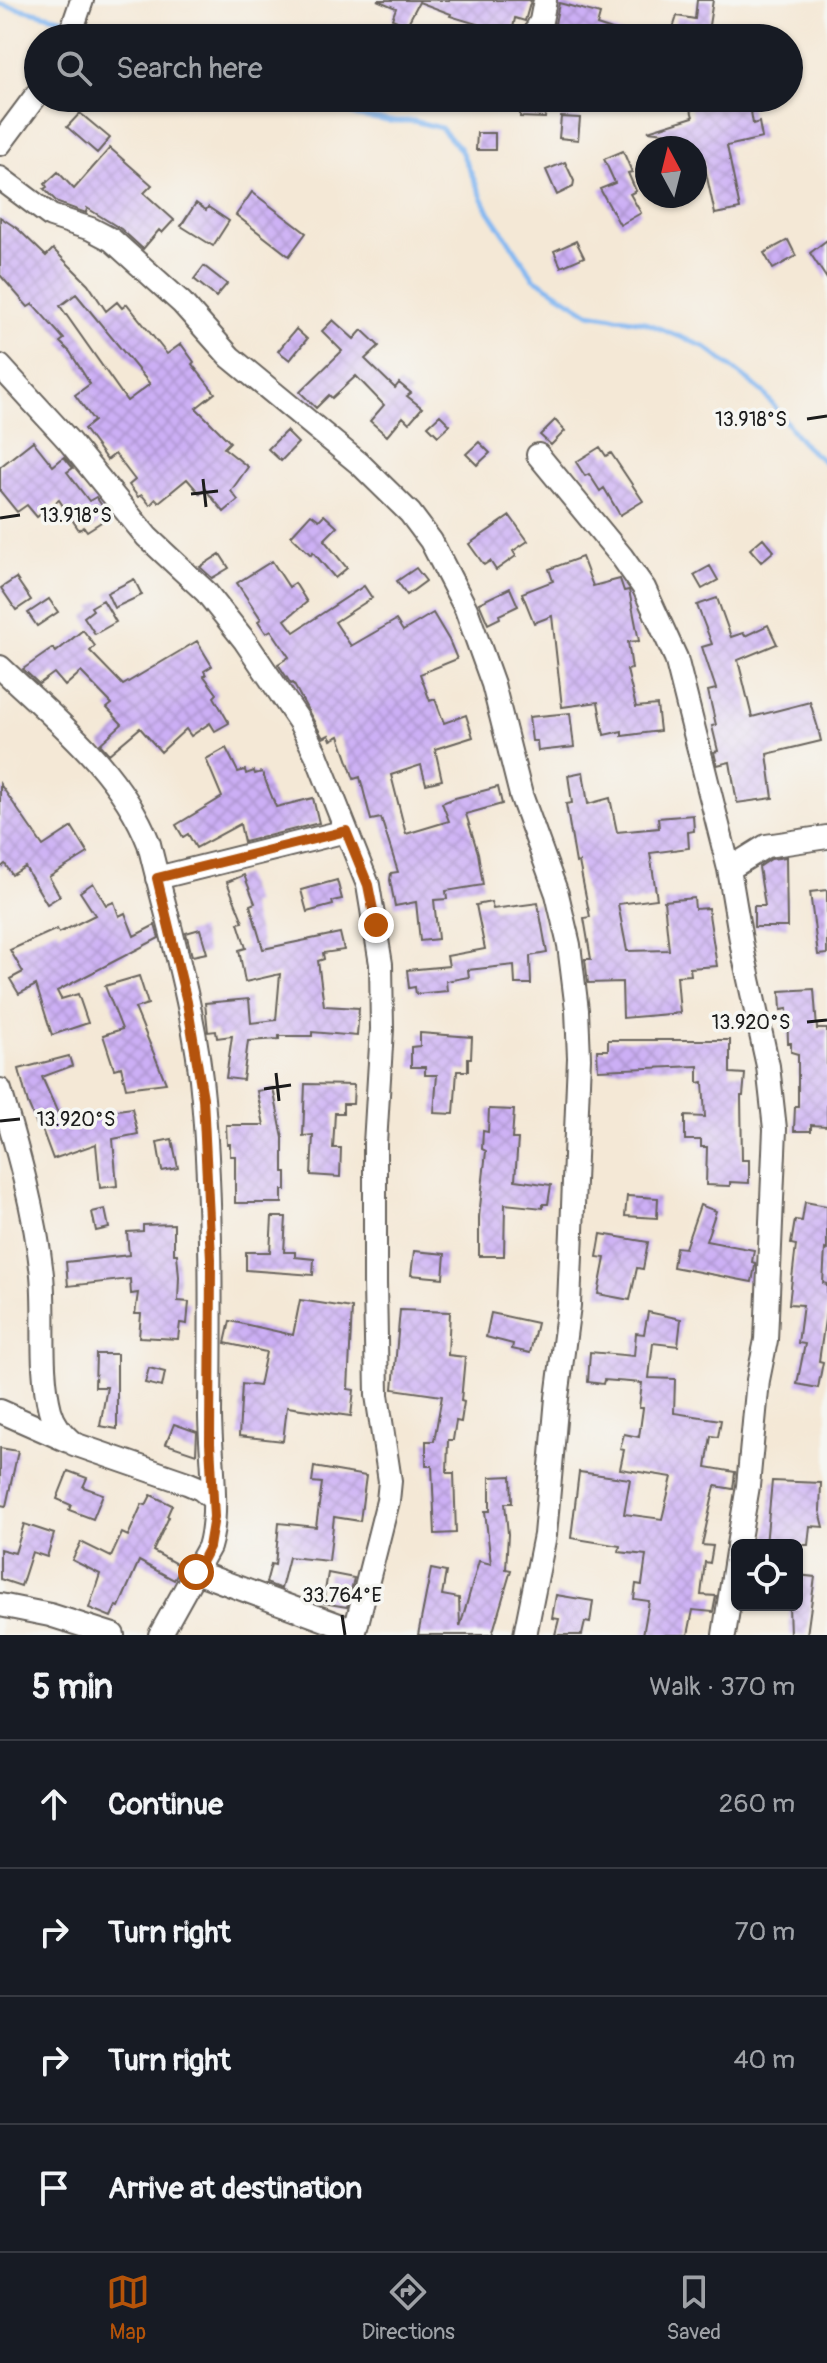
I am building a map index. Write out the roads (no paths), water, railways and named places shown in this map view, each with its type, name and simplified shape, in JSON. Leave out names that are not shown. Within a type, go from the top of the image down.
[{"type":"street","points":[[74,24],[82,0]]},
{"type":"street","points":[[539,24],[545,0]]},
{"type":"street","points":[[0,144],[24,112]]},
{"type":"street","points":[[0,178],[51,216],[91,229],[112,240],[182,303],[230,357],[360,464],[410,513],[431,541],[466,609],[493,684],[521,795],[557,894],[569,945],[577,1010],[579,1058],[569,1305],[545,1535],[525,1635]]},
{"type":"street","points":[[0,366],[68,440],[147,537],[206,592],[274,683],[310,743],[368,885],[381,964],[382,1029],[375,1144],[377,1395],[390,1481],[388,1501],[354,1633],[196,1572]]},
{"type":"street","points":[[538,455],[644,588],[676,658],[729,869],[768,1066],[775,1129],[766,1340],[758,1380],[748,1486],[739,1539]]},
{"type":"street","points":[[0,667],[102,765],[139,819],[149,844],[187,1002],[203,1098],[211,1259],[213,1532],[196,1572],[160,1635]]},
{"type":"street","points":[[157,878],[346,831]]},
{"type":"street","points":[[729,869],[766,846],[827,837]]},
{"type":"street","points":[[0,1090],[23,1167],[37,1241],[49,1405],[62,1434],[74,1444]]},
{"type":"street","points":[[0,1411],[74,1444],[187,1483],[213,1499]]},
{"type":"street","points":[[724,1635],[731,1590]]},
{"type":"street","points":[[0,1605],[50,1615],[113,1635]]},
{"type":"waterway","points":[[0,4],[69,20]]},
{"type":"waterway","points":[[349,112],[357,116],[414,121],[441,128],[460,149],[488,210],[534,278],[589,313],[644,322],[705,347],[763,392],[804,445],[827,464]]}]
